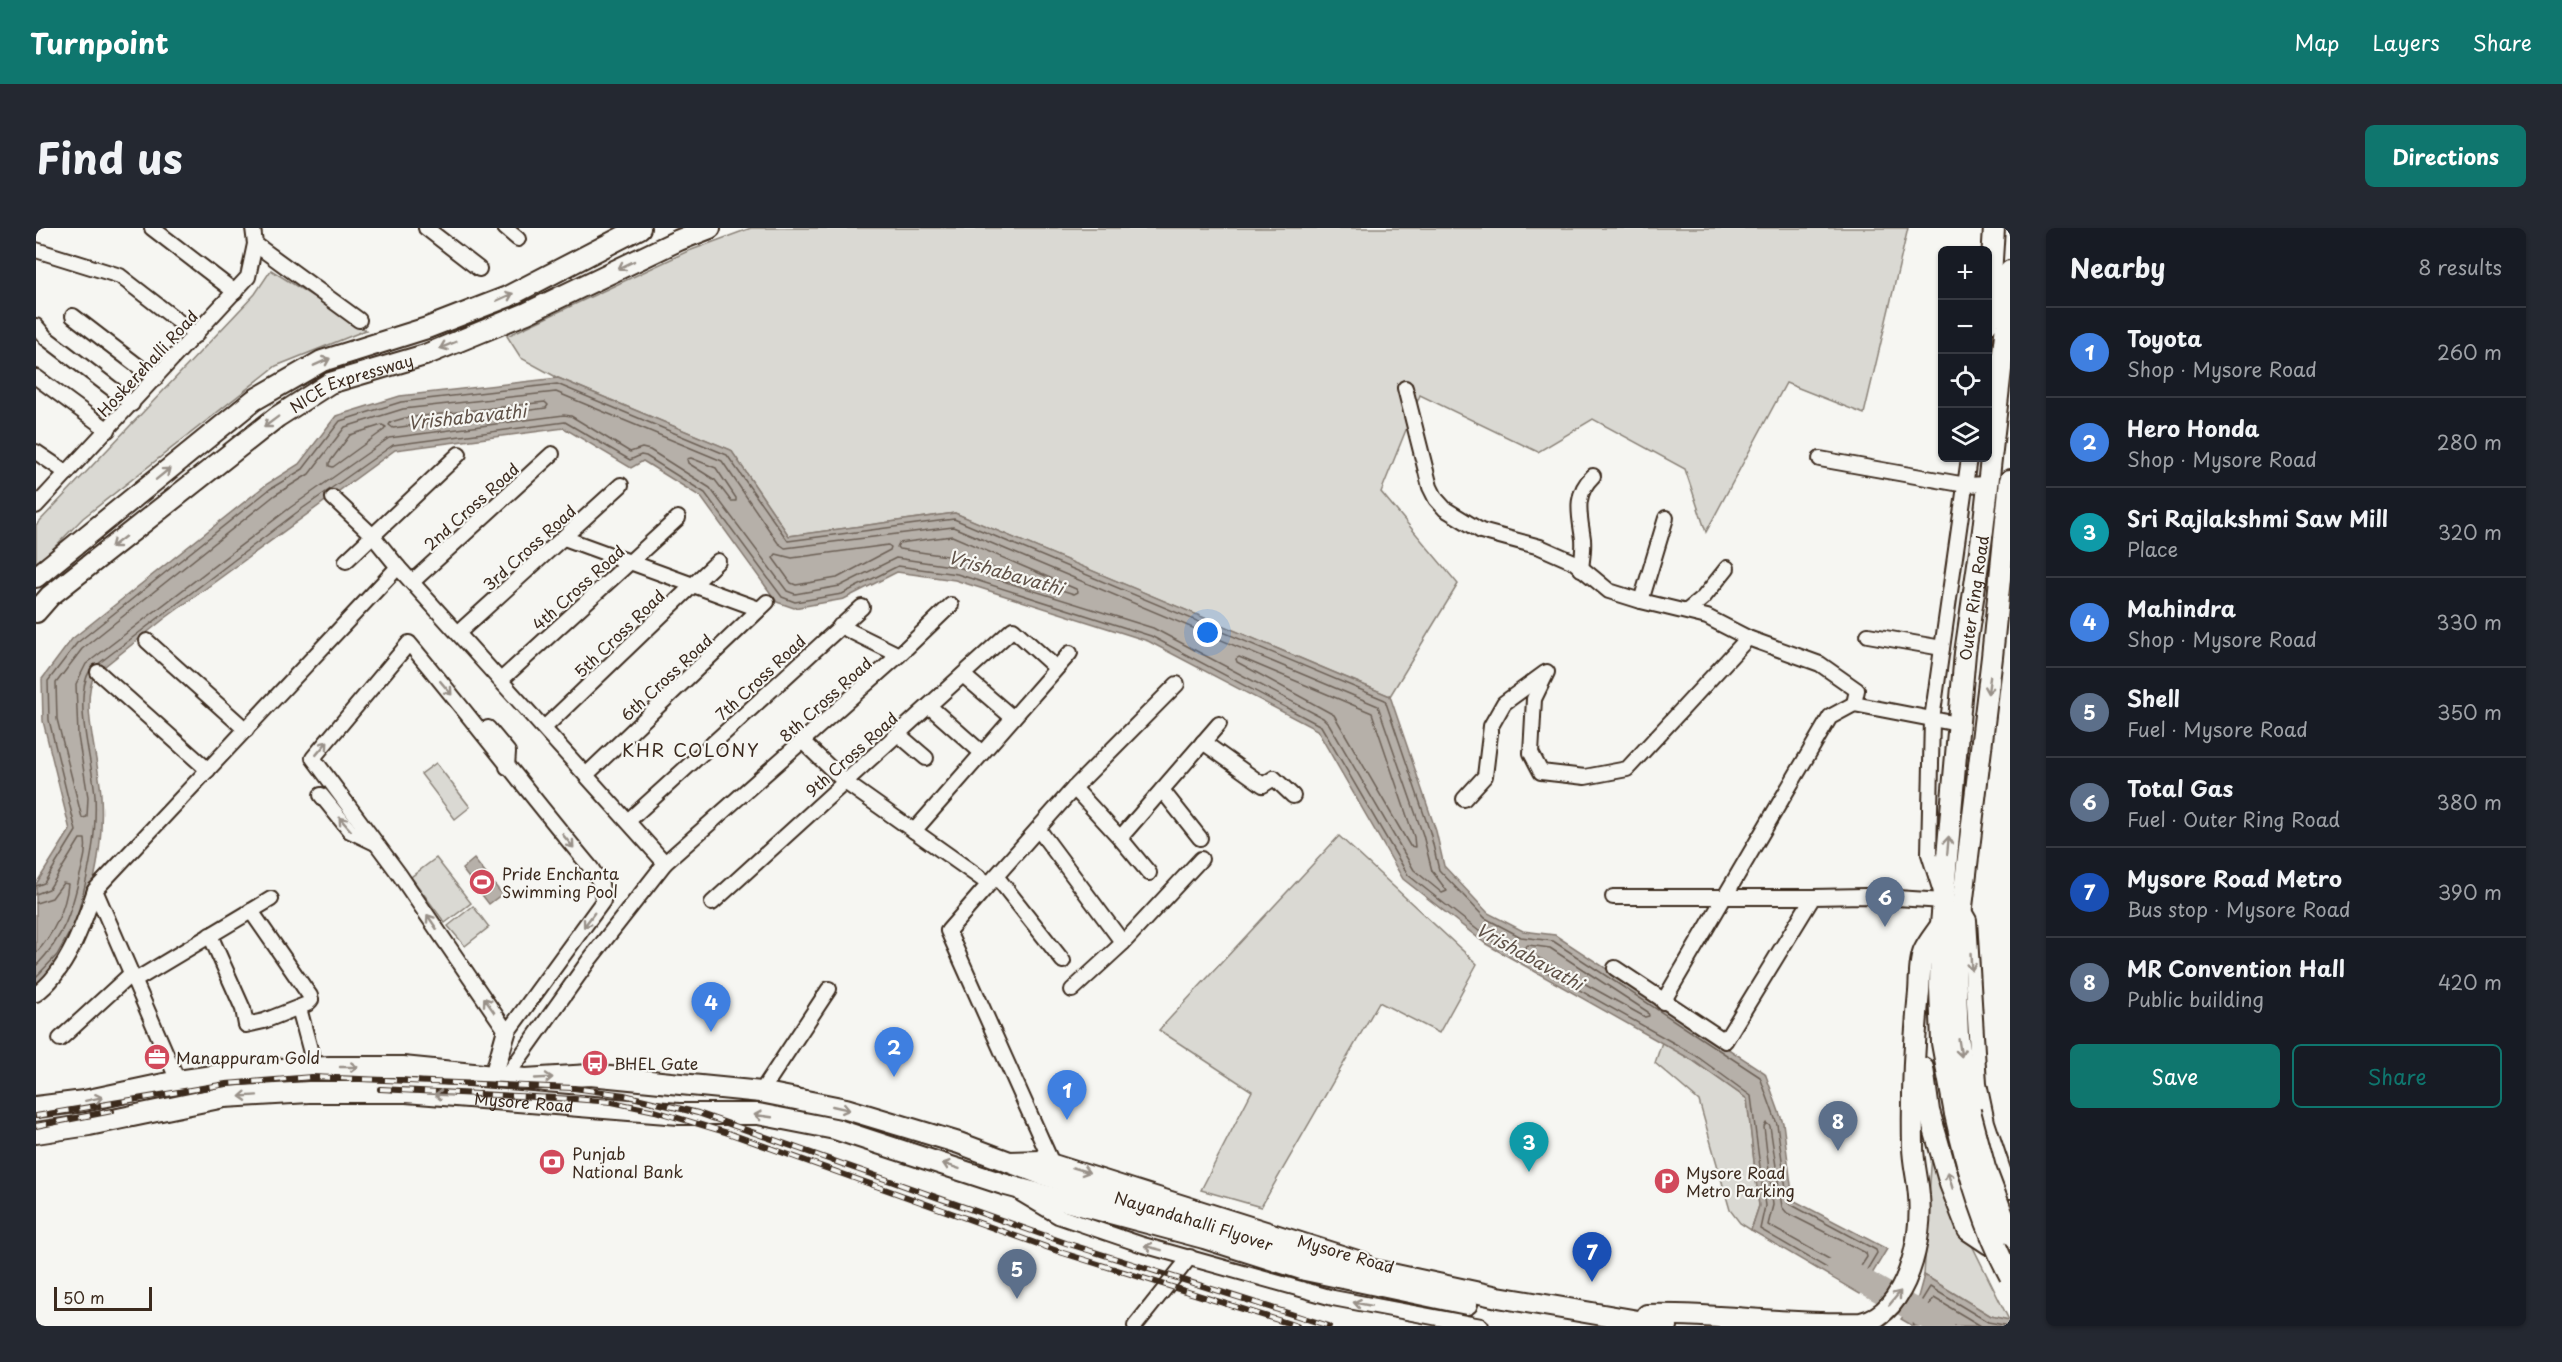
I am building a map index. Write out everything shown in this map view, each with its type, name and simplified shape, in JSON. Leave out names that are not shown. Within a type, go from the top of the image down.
[{"type":"highway","name":"NICE Expressway","points":[[36,578],[255,400],[322,361],[427,328],[507,297],[640,228]]},
{"type":"highway","name":"NICE Expressway","points":[[36,612],[50,596],[277,417],[330,383],[425,354],[517,318],[679,240],[711,228]]},
{"type":"highway","points":[[1989,300],[1994,228]]},
{"type":"highway","name":"Outer Ring Road","points":[[1992,405],[2010,271]]},
{"type":"highway","name":"Outer Ring Road","points":[[1962,1112],[1953,903],[1958,724],[1988,484],[1992,408]]},
{"type":"highway","name":"Outer Ring Road","points":[[1962,1112],[1942,1043],[1941,924],[1953,903],[1992,657],[2010,480]]},
{"type":"highway","points":[[1647,1315],[1678,1314],[1750,1323],[1824,1326],[1863,1322],[1887,1308],[1904,1287],[1917,1235],[1919,1207],[1913,1149],[1916,1027],[1923,952],[1941,924]]},
{"type":"highway","points":[[1916,1027],[1929,1111],[1968,1230],[1989,1244],[2010,1251]]},
{"type":"highway","name":"Mysore Road","points":[[36,1107],[84,1101],[178,1081],[254,1070],[404,1067],[525,1079],[590,1075],[761,1092],[846,1108],[1004,1159],[1046,1167]]},
{"type":"highway","name":"Mysore Road","points":[[36,1133],[89,1125],[224,1097],[309,1092],[406,1092],[679,1114],[758,1114],[835,1129],[1006,1185],[1061,1199]]},
{"type":"highway","points":[[1962,1112],[2010,1234]]},
{"type":"highway","points":[[1962,1112],[1969,1177],[1999,1255],[2010,1276]]},
{"type":"highway","name":"Nayandahalli Flyover","points":[[1046,1167],[1206,1222],[1306,1263],[1666,1326]]},
{"type":"highway","name":"Nayandahalli Flyover","points":[[1061,1199],[1306,1263],[1410,1294],[1593,1326]]},
{"type":"street","points":[[152,228],[235,292]]},
{"type":"street","name":"Hoskerehalli Road","points":[[36,506],[248,277],[255,244],[253,228]]},
{"type":"street","points":[[426,228],[479,269]]},
{"type":"street","points":[[505,228],[518,239]]},
{"type":"street","points":[[255,244],[359,320]]},
{"type":"street","points":[[36,250],[120,276],[196,335]]},
{"type":"street","points":[[73,316],[155,379]]},
{"type":"street","points":[[36,326],[46,338],[132,404]]},
{"type":"street","points":[[36,377],[108,430]]},
{"type":"street","points":[[1406,388],[1430,487],[1436,499],[1445,509],[1481,531],[1540,547],[1574,562],[1609,591],[1707,617],[1748,639],[1820,664],[1857,690],[1854,704]]},
{"type":"street","points":[[36,452],[67,473]]},
{"type":"street","points":[[346,561],[459,454]]},
{"type":"street","name":"2nd Cross Road","points":[[412,582],[552,454]]},
{"type":"street","points":[[1820,459],[1966,485],[1988,484]]},
{"type":"street","points":[[1953,903],[1929,854],[1932,719],[1969,462]]},
{"type":"street","points":[[1581,568],[1584,541],[1578,514],[1579,500],[1584,484],[1593,476]]},
{"type":"street","name":"3rd Cross Road","points":[[458,633],[621,485]]},
{"type":"street","points":[[333,498],[372,535],[398,567],[665,863]]},
{"type":"street","name":"4th Cross Road","points":[[501,680],[678,518]]},
{"type":"street","points":[[1641,601],[1666,519]]},
{"type":"street","points":[[564,538],[693,585]]},
{"type":"street","name":"5th Cross Road","points":[[544,728],[717,561]]},
{"type":"street","points":[[36,994],[46,987],[80,934],[95,890],[398,567]]},
{"type":"street","points":[[1687,611],[1703,598],[1726,568]]},
{"type":"street","name":"6th Cross Road","points":[[586,775],[763,606],[693,585]]},
{"type":"street","name":"8th Cross Road","points":[[498,1076],[665,863],[899,655],[951,605]]},
{"type":"street","name":"7th Cross Road","points":[[628,821],[862,607]]},
{"type":"street","points":[[732,608],[747,622]]},
{"type":"street","points":[[840,626],[899,655]]},
{"type":"street","name":"9th Cross Road","points":[[712,903],[1013,629],[1056,668]]},
{"type":"street","points":[[1868,635],[1942,648]]},
{"type":"street","points":[[1464,799],[1485,776],[1491,726],[1504,703],[1546,672],[1534,699],[1531,753],[1540,772],[1585,777],[1627,769],[1748,639]]},
{"type":"street","points":[[147,641],[246,730]]},
{"type":"street","points":[[409,643],[591,868],[601,884],[603,901],[509,1030],[498,1076],[505,1029],[313,758],[409,643]]},
{"type":"street","points":[[914,831],[1070,653]]},
{"type":"street","points":[[98,672],[208,770]]},
{"type":"street","points":[[963,675],[1013,718]]},
{"type":"street","points":[[1046,1167],[948,931],[1074,788],[1177,684]]},
{"type":"street","points":[[1663,1002],[1830,717],[1854,704],[1958,724]]},
{"type":"street","points":[[929,706],[982,753]]},
{"type":"street","points":[[481,719],[508,752],[507,767]]},
{"type":"street","points":[[1120,838],[1219,724]]},
{"type":"street","points":[[898,734],[926,758]]},
{"type":"street","points":[[802,741],[845,782],[914,831],[992,880],[1063,961]]},
{"type":"street","points":[[1203,742],[1263,785],[1274,778],[1293,796]]},
{"type":"street","points":[[1074,788],[1149,873]]},
{"type":"street","points":[[1162,790],[1200,838]]},
{"type":"street","points":[[321,795],[350,831],[376,844]]},
{"type":"street","points":[[1039,830],[1123,944]]},
{"type":"street","points":[[1072,990],[1123,944],[1202,859]]},
{"type":"street","points":[[95,890],[178,1081]]},
{"type":"street","points":[[1613,897],[1864,896],[1953,903]]},
{"type":"street","points":[[1615,968],[1725,1041],[1814,897]]},
{"type":"street","points":[[60,1039],[132,978],[272,899]]},
{"type":"street","name":"Outer Ring Road","points":[[1953,903],[1969,920],[1978,1084],[1987,1122],[2010,1191]]},
{"type":"street","points":[[210,935],[243,1009],[246,1025],[299,1008],[311,1000],[310,996],[251,911]]},
{"type":"street","points":[[761,1092],[829,989]]},
{"type":"street","points":[[299,1008],[315,1068]]},
{"type":"street","name":"Mysore Road","points":[[1046,1167],[1384,1266],[1696,1326]]},
{"type":"street","name":"Mysore Road","points":[[1006,1185],[1058,1216],[1143,1245],[1333,1298],[1481,1326]]},
{"type":"street","points":[[1963,1218],[2010,1198]]},
{"type":"street","points":[[1135,1326],[1190,1257]]},
{"type":"shaded area","points":[[751,228],[1908,228],[1864,414],[1786,383],[1706,532],[1685,469],[1593,419],[1538,452],[1420,395],[1381,492],[1458,584],[1390,696],[955,513],[789,536],[731,450],[558,378],[521,358],[507,336],[686,252]]},
{"type":"shaded area","points":[[271,270],[366,330],[276,366],[83,518],[36,566],[36,525],[255,294]]},
{"type":"shaded area","points":[[436,763],[470,807],[455,819],[421,774]]},
{"type":"shaded area","points":[[1339,836],[1477,964],[1439,1033],[1379,1002],[1261,1207],[1201,1190],[1252,1091],[1159,1030]]},
{"type":"shaded area","points":[[436,858],[471,903],[445,923],[411,877]]},
{"type":"shaded area","points":[[473,906],[489,927],[465,946],[448,926]]},
{"type":"shaded area","points":[[1662,1042],[1747,1099],[1759,1206],[1751,1230],[1740,1223],[1730,1210],[1699,1101],[1655,1063]]},
{"type":"shaded area","points":[[1932,1152],[1957,1215],[2009,1320],[1991,1316],[1924,1275]]},
{"type":"water","points":[[558,378],[731,450],[789,536],[955,513],[1390,696],[1436,831],[1444,866],[1488,913],[1523,931],[1555,935],[1765,1073],[1783,1123],[1793,1200],[1887,1249],[1860,1294],[1751,1230],[1759,1206],[1747,1099],[1692,1060],[1486,944],[1403,879],[1317,730],[1148,641],[955,580],[897,572],[844,599],[794,608],[777,602],[701,497],[643,461],[631,468],[564,428],[395,450],[164,619],[95,674],[89,700],[100,783],[101,816],[94,881],[81,923],[72,942],[58,962],[36,985],[36,884],[70,830],[43,721],[42,679],[72,639],[267,484],[299,464],[336,416],[400,396]]},
{"type":"water","name":"Pride Enchanta Swimming Pool","points":[[474,859],[502,894],[489,904],[462,869]]},
{"type":"water","points":[[1924,1275],[1991,1316],[2009,1320],[2010,1326],[1913,1326],[1901,1319],[1918,1297]]},
{"type":"waterway","name":"Vrishabavathi","points":[[1839,1267],[1942,1326]]},
{"type":"railway","points":[[36,1116],[226,1084],[312,1077],[574,1088],[624,1095],[698,1113],[1066,1243],[1329,1326]]},
{"type":"railway","points":[[380,1089],[612,1102],[655,1111],[728,1133],[1063,1253],[1297,1326]]},
{"type":"railway","points":[[36,1126],[112,1111]]},
{"type":"place","name":"Pride Enchanta Swimming Pool","points":[[482,882]]},
{"type":"place","name":"Total Gas","points":[[1885,927]]},
{"type":"place","name":"Mahindra","points":[[711,1032]]},
{"type":"place","name":"Manappuram Gold","points":[[157,1057]]},
{"type":"place","name":"BHEL Gate","points":[[595,1063]]},
{"type":"place","name":"Hero Honda","points":[[894,1077]]},
{"type":"place","name":"Toyota","points":[[1067,1120]]},
{"type":"place","name":"MR Convention Hall","points":[[1838,1151]]},
{"type":"place","name":"Punjab National Bank","points":[[552,1162]]},
{"type":"place","name":"Sri Rajlakshmi Saw Mill","points":[[1529,1172]]},
{"type":"place","name":"Mysore Road Metro Parking","points":[[1667,1181]]},
{"type":"place","name":"Mysore Road Metro","points":[[1592,1282]]},
{"type":"place","name":"Shell","points":[[1017,1299]]},
{"type":"district","name":"KHR COLONY","points":[[691,749]]}]
